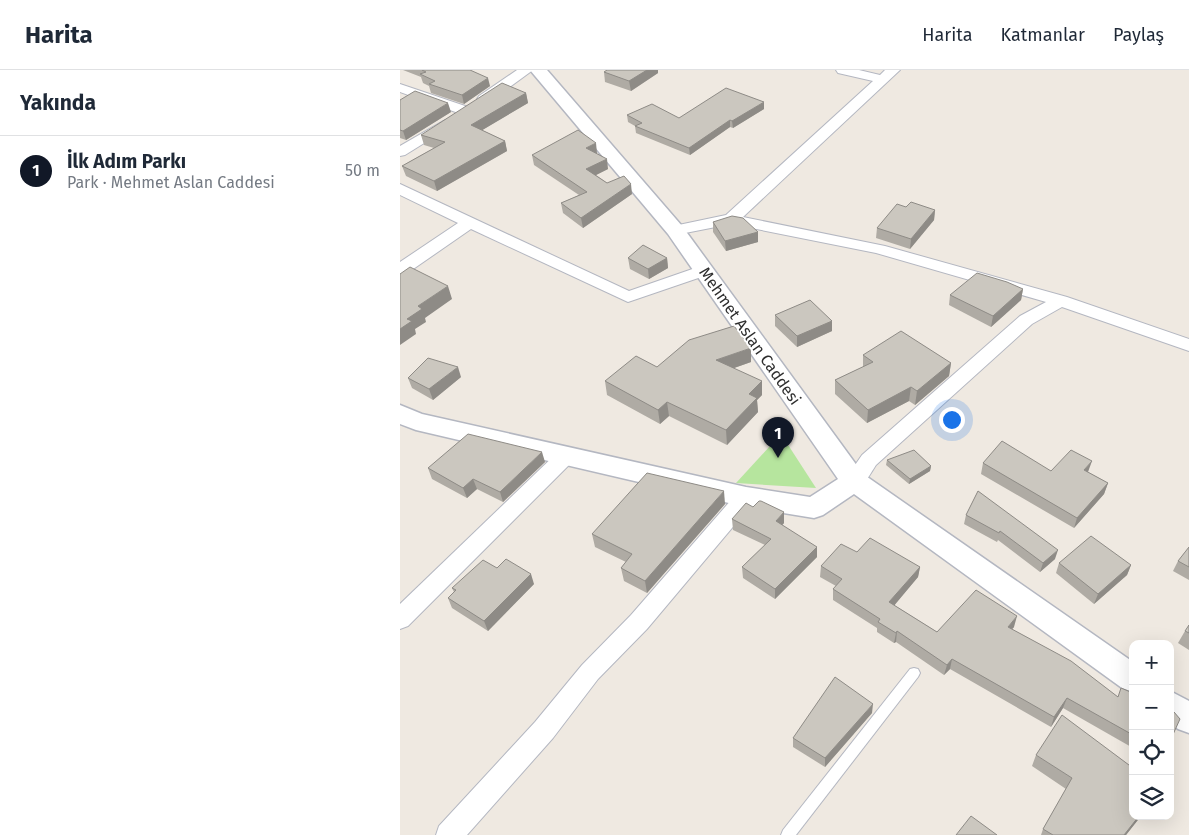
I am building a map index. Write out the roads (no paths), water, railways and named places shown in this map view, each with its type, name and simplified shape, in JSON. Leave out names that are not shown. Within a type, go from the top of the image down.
[{"type":"street","points":[[400,152],[466,111],[526,70]]},
{"type":"street","name":"Mehmet Aslan Caddesi","points":[[538,70],[675,230],[854,481],[1129,676]]},
{"type":"street","points":[[843,70],[888,75]]},
{"type":"street","points":[[731,219],[888,75]]},
{"type":"street","points":[[400,88],[466,111]]},
{"type":"street","points":[[400,189],[628,297],[704,270]]},
{"type":"street","points":[[675,230],[731,219],[878,249],[1061,301],[1189,345]]},
{"type":"street","points":[[400,270],[470,222]]},
{"type":"street","points":[[400,414],[416,421],[746,497],[814,508],[854,481],[869,460],[1026,320],[1061,301]]},
{"type":"street","points":[[400,619],[566,456]]},
{"type":"street","points":[[449,835],[544,730],[590,672],[639,622],[746,497]]},
{"type":"street","points":[[1174,708],[1189,719]]},
{"type":"lane","points":[[788,835],[914,673]]},
{"type":"place","name":"İlk Adım Parkı","points":[[778,458]]}]
